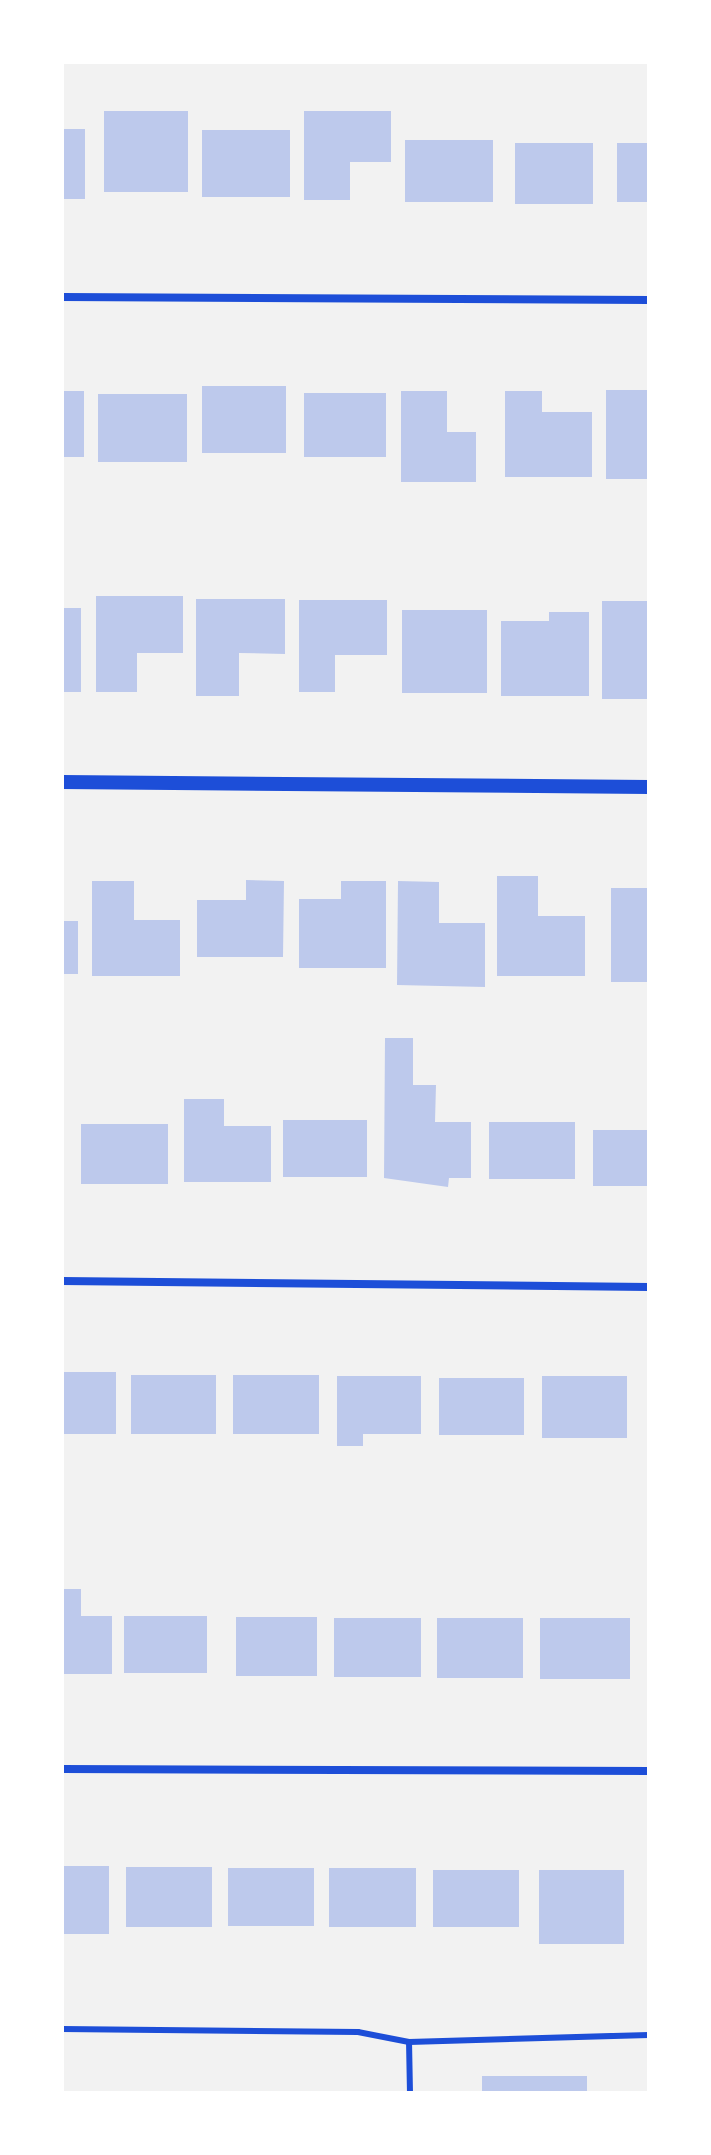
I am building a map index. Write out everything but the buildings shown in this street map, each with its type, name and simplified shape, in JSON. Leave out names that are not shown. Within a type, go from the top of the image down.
[{"type":"street","points":[[62,297],[649,300]]},
{"type":"street","points":[[62,782],[649,787]]},
{"type":"street","points":[[62,1281],[649,1287]]},
{"type":"street","points":[[62,1769],[649,1771]]},
{"type":"lane","points":[[62,2029],[358,2032],[409,2042],[649,2035]]},
{"type":"lane","points":[[409,2042],[410,2093]]}]
